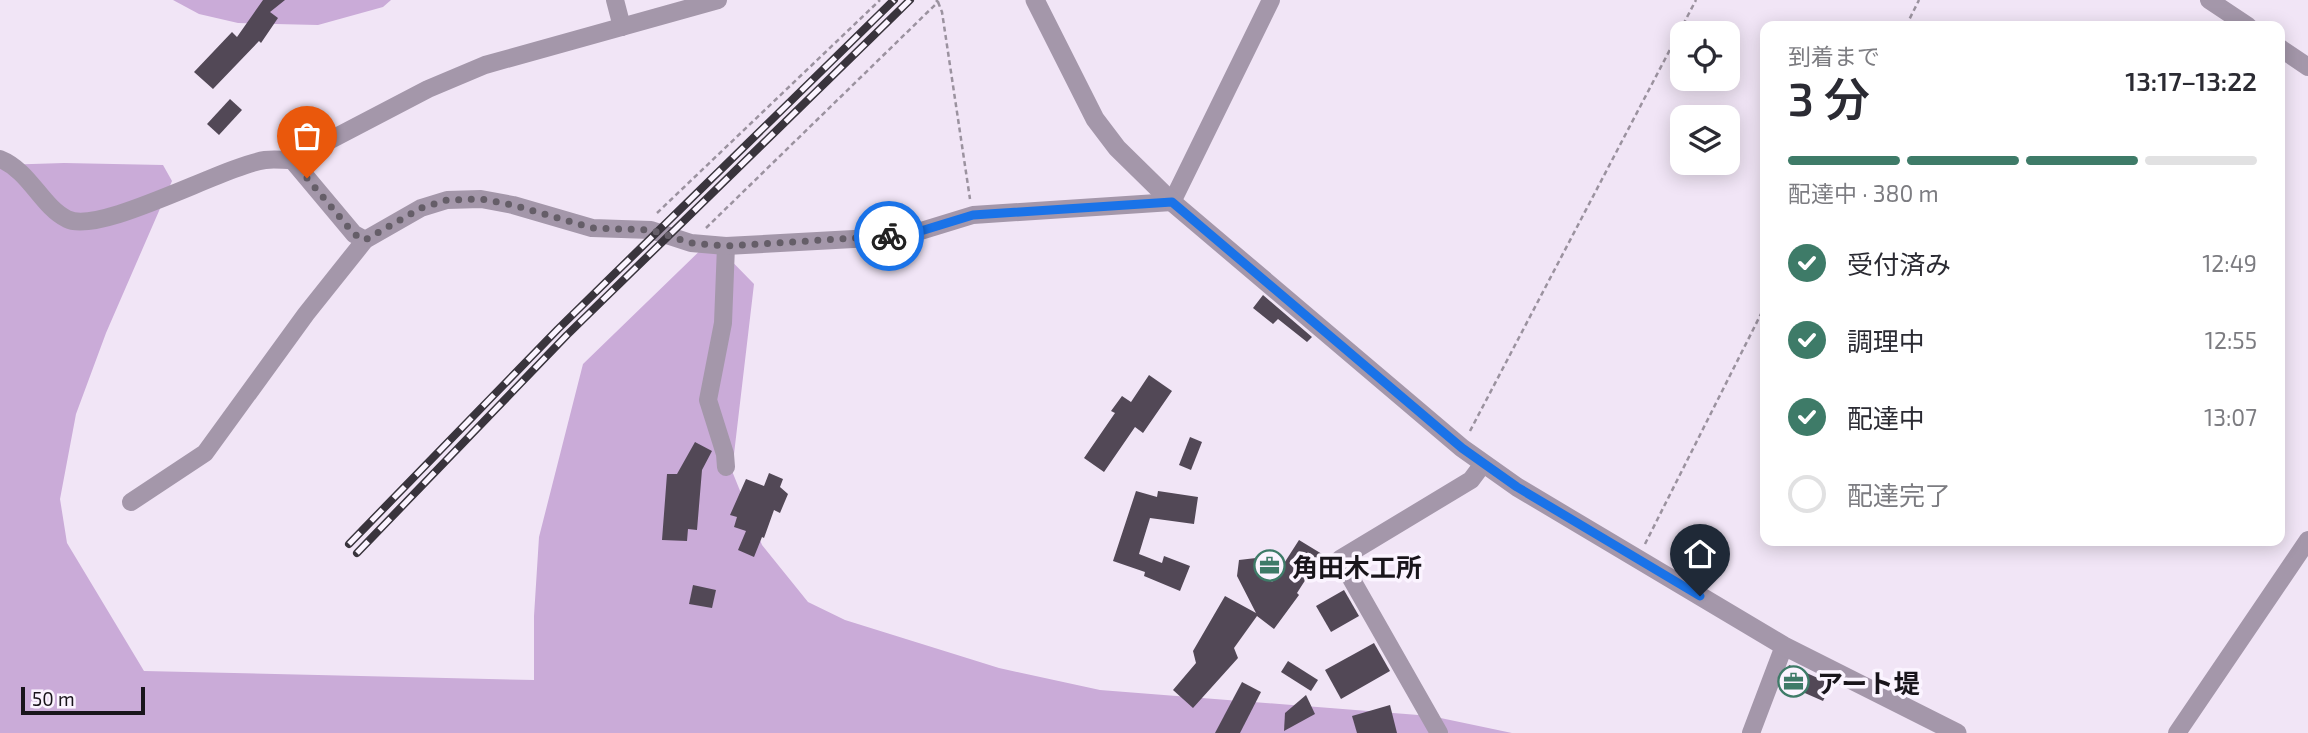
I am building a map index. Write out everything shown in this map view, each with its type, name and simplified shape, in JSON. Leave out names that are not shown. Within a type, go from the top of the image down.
[{"type":"street","points":[[615,0],[622,27]]},
{"type":"street","points":[[0,159],[8,162],[28,179],[69,221],[92,221],[139,208],[205,180],[264,160],[292,160],[428,89],[485,65],[718,0]]},
{"type":"street","points":[[1035,0],[1095,118],[1117,148],[1172,202],[1462,448],[1517,487],[1784,646],[1957,733]]},
{"type":"street","points":[[1172,202],[1271,0]]},
{"type":"street","points":[[2209,0],[2240,21]]},
{"type":"street","points":[[2285,51],[2308,67]]},
{"type":"street","points":[[292,160],[354,234],[365,240]]},
{"type":"street","points":[[131,502],[205,453],[306,314],[365,240],[421,208],[447,200],[481,199],[513,205],[592,228],[651,230],[691,243],[726,246],[911,234],[973,215],[1172,202]]},
{"type":"street","points":[[726,246],[723,323],[708,400],[725,454],[726,467]]},
{"type":"street","points":[[1439,733],[1340,559],[1471,480],[1483,464]]},
{"type":"street","points":[[2177,733],[2308,540]]},
{"type":"street","points":[[1751,733],[1784,646]]},
{"type":"path","points":[[639,230],[880,0]]},
{"type":"path","points":[[1462,448],[1696,0]]},
{"type":"path","points":[[1909,21],[1920,0]]},
{"type":"path","points":[[691,243],[937,1],[942,12],[973,215]]},
{"type":"path","points":[[1637,559],[1760,316]]},
{"type":"shaded area","points":[[173,0],[391,0],[383,7],[318,25],[238,23],[199,14]]},
{"type":"shaded area","points":[[0,165],[163,165],[172,181],[106,333],[76,414],[60,499],[67,543],[144,671],[534,680],[534,616],[539,537],[583,364],[711,240],[754,284],[732,471],[762,545],[808,602],[845,620],[999,668],[1100,690],[1431,716],[1512,733],[0,733]]},
{"type":"building","points":[[263,0],[285,0],[270,12],[278,18],[261,43],[259,41],[213,89],[194,72],[232,32],[237,37]]},
{"type":"building","points":[[230,99],[242,110],[219,135],[207,124]]},
{"type":"building","points":[[1263,295],[1312,337],[1307,342],[1278,319],[1273,324],[1253,308]]},
{"type":"building","points":[[1149,375],[1172,391],[1143,433],[1135,427],[1104,472],[1084,458],[1115,413],[1111,411],[1122,396],[1131,402]]},
{"type":"building","points":[[1190,437],[1202,442],[1191,470],[1179,465]]},
{"type":"building","points":[[695,442],[712,451],[702,470],[697,530],[688,529],[687,541],[662,540],[667,474],[677,474]]},
{"type":"building","points":[[769,473],[783,479],[780,487],[788,494],[780,513],[774,510],[754,557],[738,550],[746,531],[734,527],[737,517],[730,515],[746,479],[764,486]]},
{"type":"building","points":[[1136,491],[1157,497],[1158,491],[1198,497],[1194,524],[1150,518],[1139,554],[1162,563],[1164,556],[1190,566],[1180,591],[1144,576],[1145,572],[1113,561]]},
{"type":"building","points":[[1299,540],[1322,554],[1297,593],[1299,595],[1274,629],[1257,616],[1234,648],[1238,658],[1193,708],[1173,690],[1196,663],[1193,651],[1225,596],[1256,613],[1237,576],[1239,560],[1256,558],[1272,582]]},
{"type":"building","points":[[693,585],[716,590],[712,608],[689,604]]},
{"type":"building","points":[[1344,590],[1359,616],[1331,632],[1316,606]]},
{"type":"building","points":[[1374,643],[1390,671],[1341,699],[1325,670]]},
{"type":"building","points":[[1288,661],[1318,680],[1311,691],[1281,672]]},
{"type":"building","points":[[1789,665],[1831,684],[1823,701],[1782,683]]},
{"type":"building","points":[[1242,682],[1261,692],[1240,733],[1215,733]]},
{"type":"building","points":[[1306,695],[1315,714],[1284,731],[1285,713]]},
{"type":"building","points":[[1390,705],[1397,733],[1357,733],[1352,716]]},
{"type":"railway","points":[[349,544],[558,329],[894,0]]},
{"type":"railway","points":[[357,553],[567,335],[910,0]]},
{"type":"way so far","points":[[307,178],[354,234],[365,240],[421,208],[447,200],[481,199],[513,205],[592,228],[651,230],[691,243],[726,246],[889,236]]},
{"type":"place","name":"角田木工所","points":[[1269,566]]},
{"type":"place","name":"アート堤","points":[[1794,682]]},
{"type":"route","points":[[889,236],[911,234],[973,215],[1172,202],[1462,448],[1517,487],[1700,596]]}]
